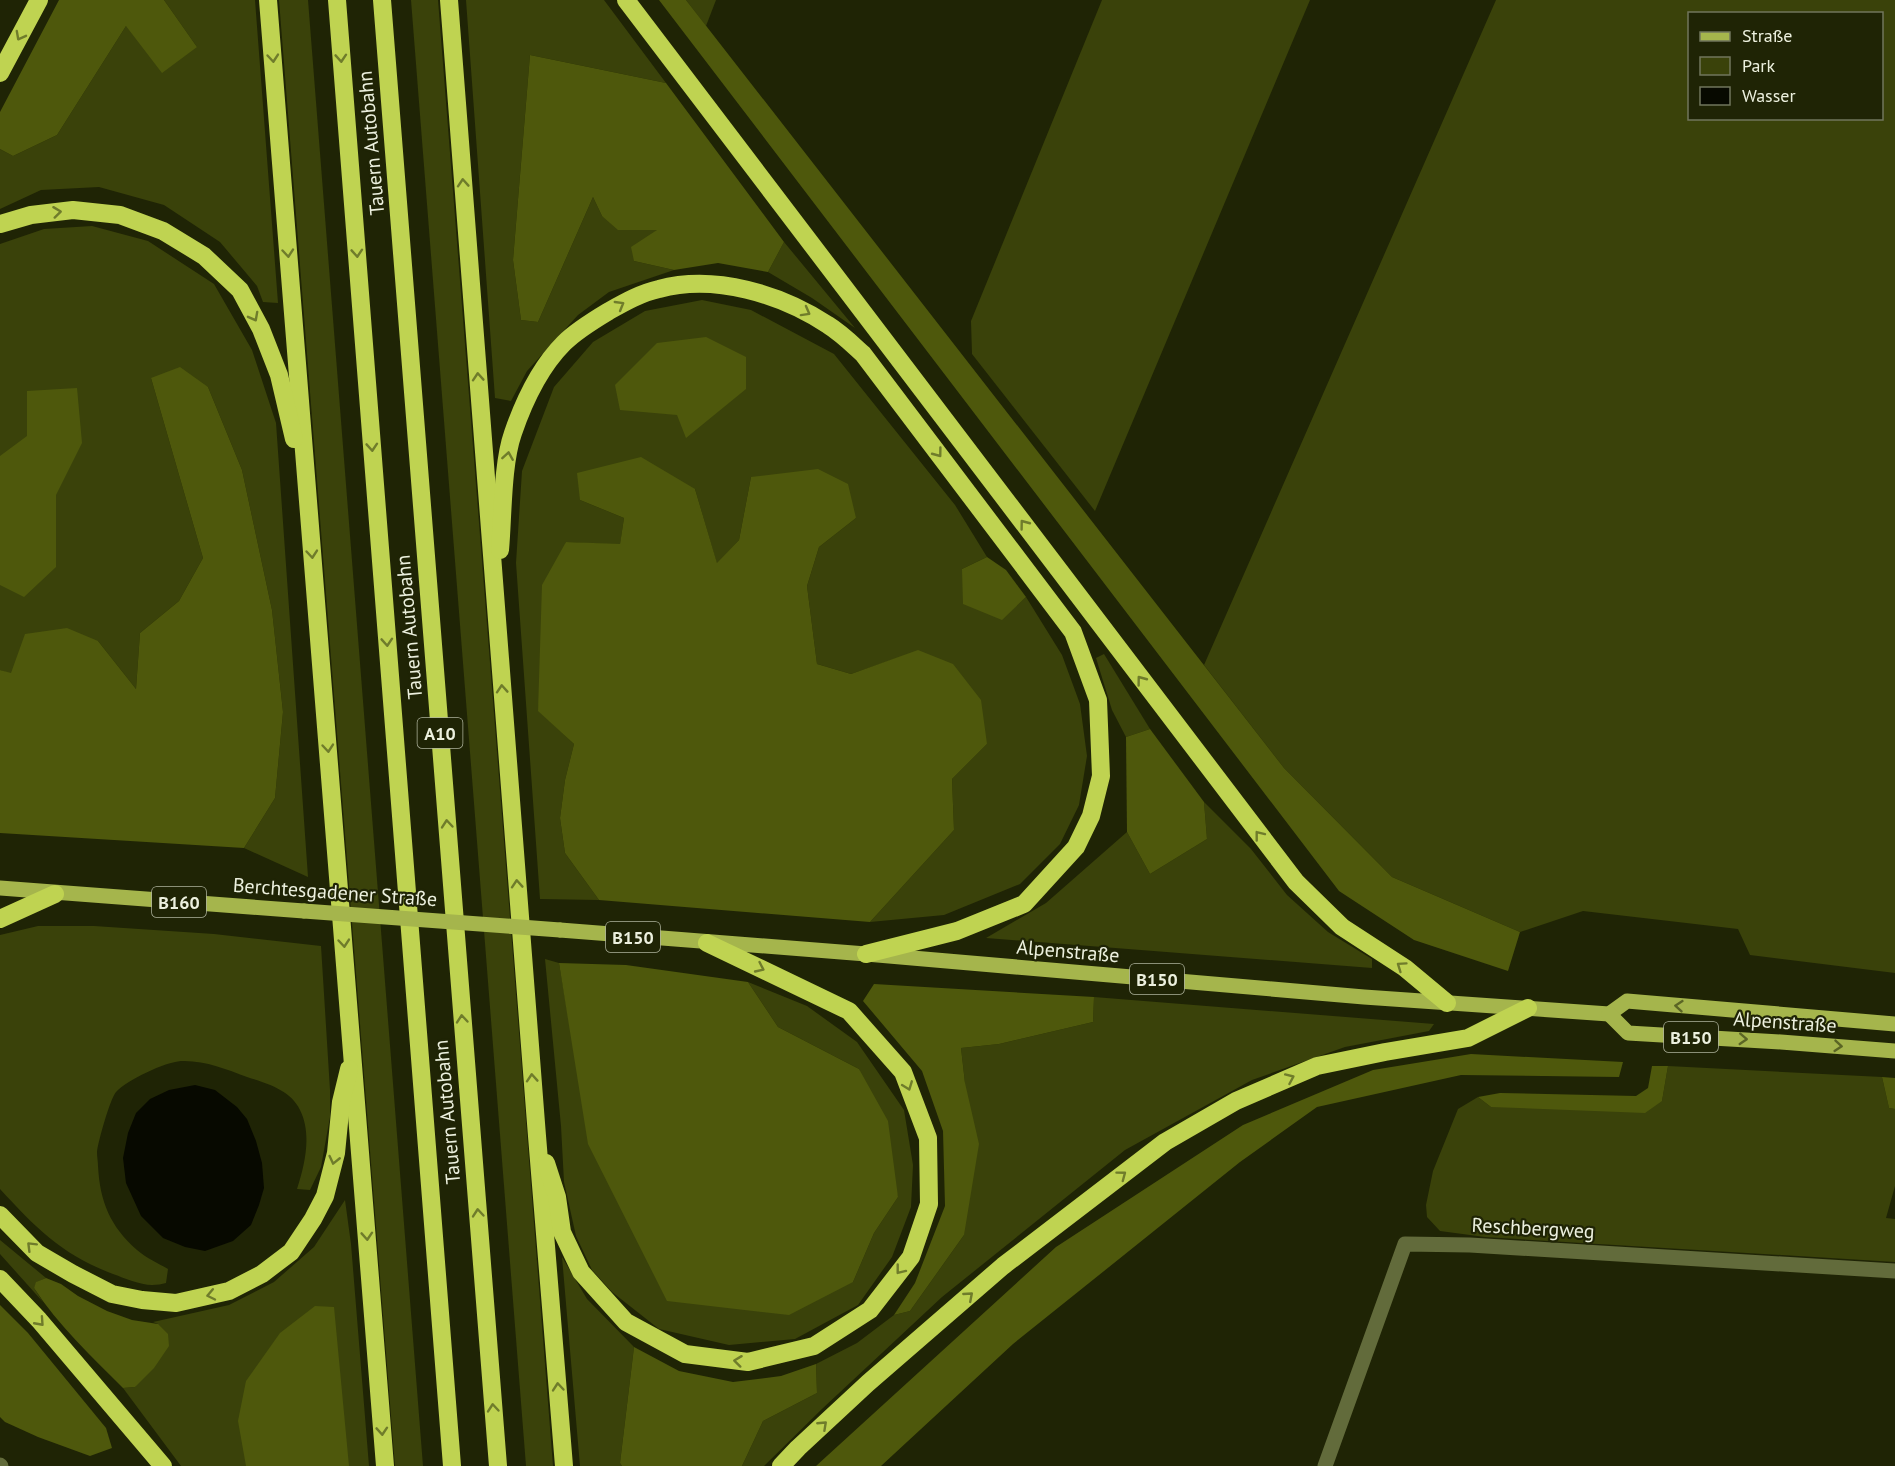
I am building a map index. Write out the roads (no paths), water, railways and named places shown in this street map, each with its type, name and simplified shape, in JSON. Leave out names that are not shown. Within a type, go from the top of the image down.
[{"type":"highway","points":[[0,73],[39,0]]},
{"type":"highway","points":[[268,0],[385,1466]]},
{"type":"highway","name":"Tauern Autobahn","points":[[337,0],[452,1466]]},
{"type":"highway","name":"Tauern Autobahn","points":[[382,0],[498,1466]]},
{"type":"highway","points":[[449,0],[564,1466]]},
{"type":"highway","points":[[626,0],[1296,882],[1342,927],[1405,968],[1447,1003]]},
{"type":"highway","points":[[0,224],[31,215],[73,210],[120,215],[163,231],[204,256],[240,290],[261,329],[279,375],[308,496]]},
{"type":"highway","points":[[496,603],[506,472],[512,435],[526,400],[542,370],[565,342],[595,319],[629,300],[659,288],[694,284],[725,286],[757,292],[794,305],[830,326],[863,354],[1073,632],[1098,700],[1101,776],[1091,816],[1076,846],[1024,904],[957,931],[866,954]]},
{"type":"highway","points":[[0,919],[55,894]]},
{"type":"highway","points":[[537,1136],[557,1197],[562,1232],[580,1272],[626,1322],[685,1354],[748,1362],[803,1349],[814,1346],[870,1310],[911,1257],[929,1204],[928,1138],[903,1072],[849,1011],[707,943]]},
{"type":"highway","points":[[781,1466],[868,1383],[1003,1266],[1165,1142],[1236,1101],[1317,1066],[1468,1038],[1528,1008]]},
{"type":"highway","points":[[0,1215],[37,1253],[112,1294],[176,1303],[229,1291],[262,1274],[291,1252],[326,1196],[336,1154],[341,1102],[353,1052]]},
{"type":"highway","points":[[0,1279],[39,1320],[163,1466]]},
{"type":"main road","name":"Berchtesgadener Straße","points":[[0,888],[55,894],[560,930]]},
{"type":"main road","name":"Alpenstraße","points":[[560,930],[1447,1003],[1609,1014],[1627,1001],[1895,1024]]},
{"type":"main road","name":"Alpenstraße","points":[[1609,1014],[1628,1033],[1895,1051]]},
{"type":"street","name":"Reschbergweg","points":[[1324,1466],[1405,1244],[1470,1245],[1895,1271]]},
{"type":"water","points":[[195,1085],[215,1090],[237,1107],[247,1119],[262,1163],[264,1188],[251,1225],[233,1241],[205,1251],[185,1247],[163,1238],[141,1216],[126,1183],[123,1158],[128,1133],[136,1113],[150,1099],[169,1090]]}]
